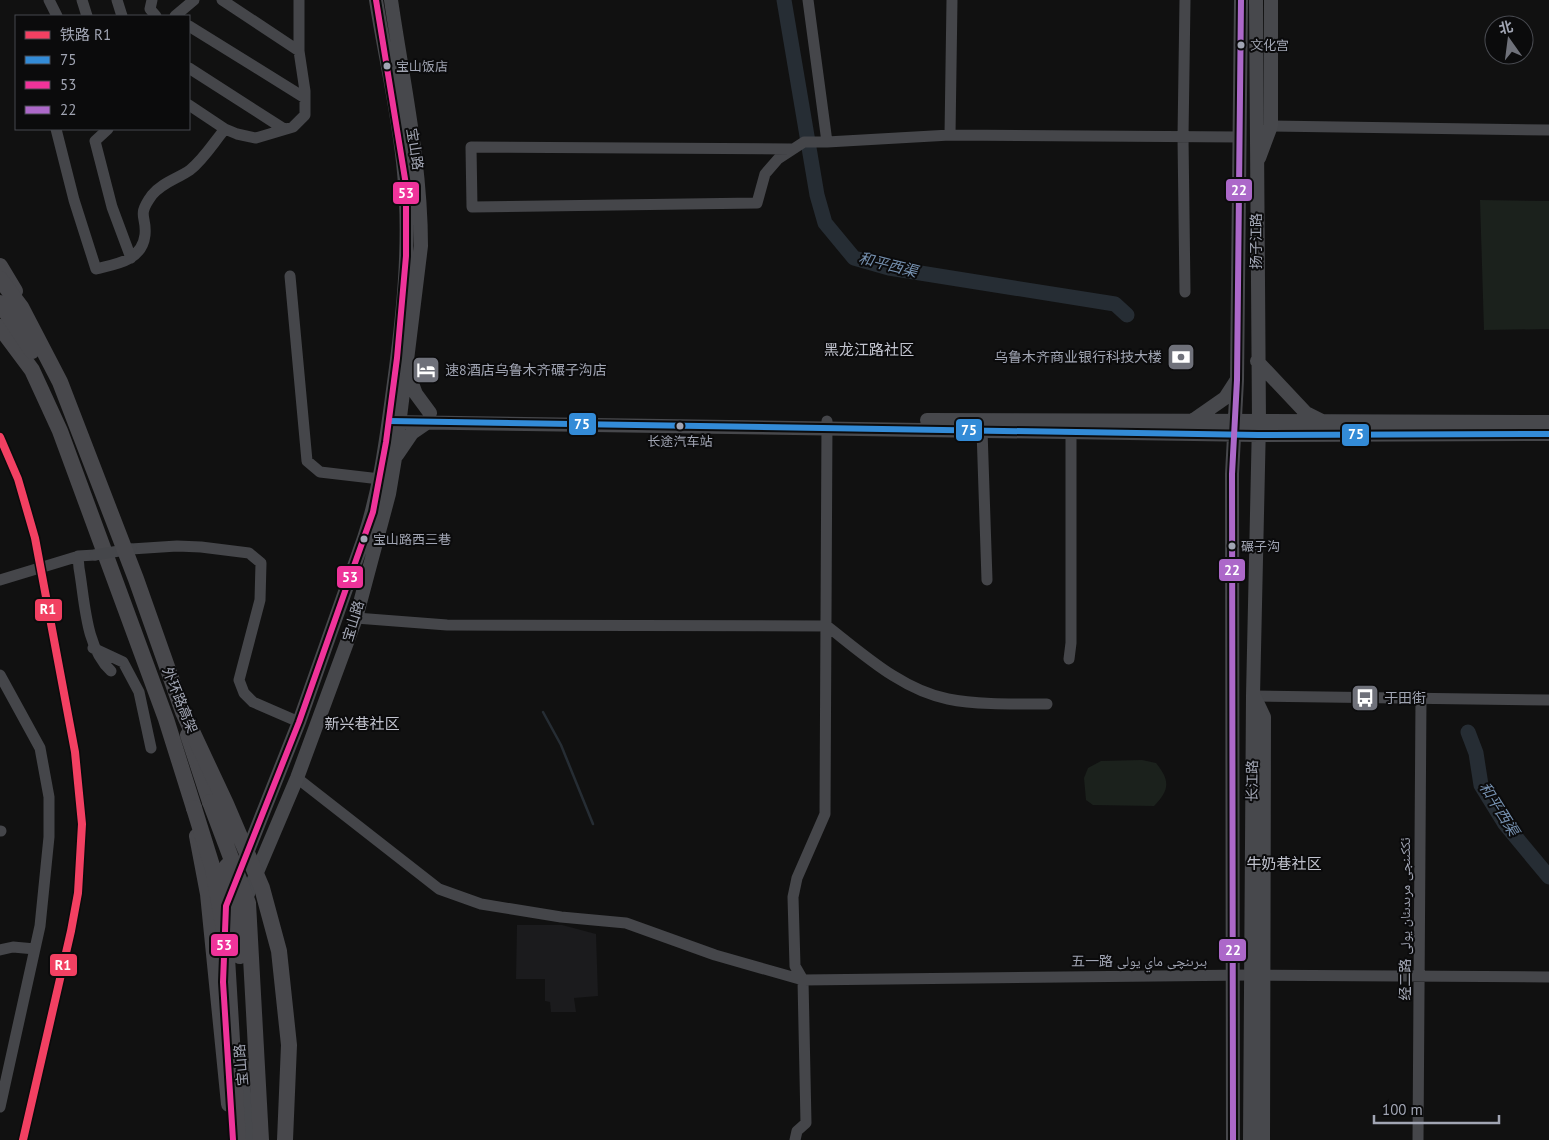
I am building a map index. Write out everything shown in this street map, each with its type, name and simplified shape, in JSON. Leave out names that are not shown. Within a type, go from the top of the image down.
[{"type":"highway","points":[[0,266],[24,308],[48,363],[180,715],[248,903],[261,1140]]},
{"type":"highway","name":"外环路高架","points":[[0,279],[21,307],[60,382],[136,579],[183,712],[226,804],[262,888],[279,951],[289,1045],[285,1140]]},
{"type":"highway","name":"外环路高架","points":[[0,303],[32,350],[51,389],[130,587],[177,720],[257,897],[274,960],[283,1054],[280,1140]]},
{"type":"highway","points":[[0,327],[32,370],[60,431],[166,718],[213,869],[226,941],[238,1139]]},
{"type":"highway","points":[[188,790],[208,894],[221,1043],[238,1139]]},
{"type":"highway","points":[[210,802],[226,865],[239,940],[252,1140]]},
{"type":"main road","name":"宝山路","points":[[238,1139],[234,979],[242,908],[250,885],[297,778],[356,618],[389,494],[395,458],[395,417],[407,220],[404,169],[376,0]]},
{"type":"main road","name":"宝山路","points":[[238,1139],[223,982],[226,906],[299,722],[373,512],[407,369],[422,246],[421,198],[417,161],[391,0]]},
{"type":"main road","name":"扬子江路","points":[[1234,428],[1241,0]]},
{"type":"main road","name":"扬子江路","points":[[1256,0],[1258,428]]},
{"type":"main road","points":[[1256,166],[1271,126],[1271,0]]},
{"type":"main road","points":[[1257,361],[1306,412],[1325,422]]},
{"type":"main road","points":[[407,369],[416,394],[429,418]]},
{"type":"main road","points":[[1190,422],[1225,398],[1236,380]]},
{"type":"main road","points":[[395,417],[827,425],[982,430],[1071,431],[1258,428],[1549,434]]},
{"type":"main road","points":[[395,458],[412,433],[429,418]]},
{"type":"main road","points":[[827,425],[976,420],[1190,422],[1234,428]]},
{"type":"main road","points":[[1258,428],[1325,422],[1549,422]]},
{"type":"main road","name":"长江路","points":[[1232,1140],[1231,664],[1234,428]]},
{"type":"main road","name":"长江路","points":[[1250,1140],[1257,975],[1253,696],[1258,428]]},
{"type":"main road","points":[[1257,975],[1263,1140]]},
{"type":"street","points":[[49,0],[56,15]]},
{"type":"street","points":[[82,0],[87,15]]},
{"type":"street","points":[[117,0],[122,15]]},
{"type":"street","points":[[152,0],[150,9],[155,15]]},
{"type":"street","points":[[176,15],[194,0]]},
{"type":"street","points":[[222,0],[299,51]]},
{"type":"street","points":[[190,106],[225,129],[256,138],[293,127],[305,115],[305,98],[299,51],[299,0]]},
{"type":"street","points":[[808,0],[827,142]]},
{"type":"street","points":[[950,135],[952,0]]},
{"type":"street","points":[[1185,0],[1183,137],[1185,292]]},
{"type":"street","points":[[190,27],[305,98]]},
{"type":"street","points":[[190,69],[284,129]]},
{"type":"street","points":[[1271,126],[1549,130]]},
{"type":"street","points":[[56,130],[74,200],[96,269],[124,262],[137,254],[145,235],[142,214],[153,195],[169,180],[190,170],[225,129]]},
{"type":"street","points":[[107,130],[95,141],[112,207],[131,258]]},
{"type":"street","points":[[791,149],[471,147],[472,207],[757,203],[765,174],[778,159],[804,142],[950,135],[1240,137]]},
{"type":"street","points":[[290,276],[307,461],[320,472],[380,480]]},
{"type":"street","points":[[794,1133],[806,1123],[803,980],[795,966],[793,897],[797,878],[825,814],[827,425]]},
{"type":"street","points":[[982,430],[987,580]]},
{"type":"street","points":[[1069,659],[1071,644],[1071,431]]},
{"type":"street","points":[[0,580],[79,556],[131,550],[177,546],[248,553],[261,563],[260,600],[239,680],[244,693],[253,702],[299,722]]},
{"type":"street","points":[[79,556],[94,648],[102,662],[111,671]]},
{"type":"street","points":[[356,618],[447,625],[827,626],[868,659],[910,686],[947,699],[1047,704]]},
{"type":"street","points":[[94,648],[123,662],[139,692],[151,748]]},
{"type":"street","points":[[0,675],[40,748],[50,797],[49,836],[40,926],[0,1107]]},
{"type":"street","points":[[1253,696],[1549,700]]},
{"type":"street","name":"经二路 ئككىنجى مرىدىئان يولى","points":[[1418,1140],[1421,698]]},
{"type":"street","points":[[297,778],[439,889],[481,904],[561,917],[626,923],[715,955],[803,980]]},
{"type":"street","points":[[0,950],[13,947],[35,949]]},
{"type":"street","name":"五一路 بىرىنچى ماي يولى","points":[[803,980],[819,978],[1257,975],[1549,977]]},
{"type":"shaded area","points":[[1480,200],[1549,201],[1549,329],[1484,330]]},
{"type":"shaded area","points":[[1142,760],[1156,763],[1166,780],[1163,795],[1154,806],[1093,805],[1086,800],[1084,778],[1088,768],[1101,761]]},
{"type":"shaded area","points":[[517,925],[562,925],[596,934],[598,996],[574,998],[576,1012],[551,1012],[550,1002],[545,1001],[545,979],[516,979]]},
{"type":"waterway","name":"和平西渠","points":[[784,0],[817,195],[825,223],[854,258],[889,268],[1115,304],[1127,315]]},
{"type":"waterway","points":[[543,712],[561,745],[593,824]]},
{"type":"waterway","name":"和平西渠","points":[[1468,732],[1476,753],[1481,785],[1505,824],[1549,877]]},
{"type":"rail line","name":"R1","points":[[0,437],[18,479],[35,538],[75,752],[82,824],[78,893],[71,931],[23,1140]]},
{"type":"transit line","name":"53","points":[[233,1140],[223,982],[226,906],[299,722],[373,512],[386,442],[397,358],[406,256],[406,185],[376,0]]},
{"type":"transit line","name":"22","points":[[1233,1140],[1232,474],[1237,380],[1241,0]]},
{"type":"transit line","name":"75","points":[[389,421],[1258,435],[1549,434]]},
{"type":"place","name":"文化宫","points":[[1241,45]]},
{"type":"place","name":"宝山饭店","points":[[387,66]]},
{"type":"place","name":"乌鲁木齐商业银行科技大楼","points":[[1181,357]]},
{"type":"place","name":"速8酒店乌鲁木齐碾子沟店","points":[[426,370]]},
{"type":"place","name":"长途汽车站","points":[[680,426]]},
{"type":"place","name":"宝山路西三巷","points":[[364,539]]},
{"type":"place","name":"碾子沟","points":[[1232,546]]},
{"type":"place","name":"于田街","points":[[1365,698]]},
{"type":"district","name":"黑龙江路社区","points":[[869,350]]},
{"type":"district","name":"新兴巷社区","points":[[362,724]]},
{"type":"district","name":"牛奶巷社区","points":[[1284,864]]}]
